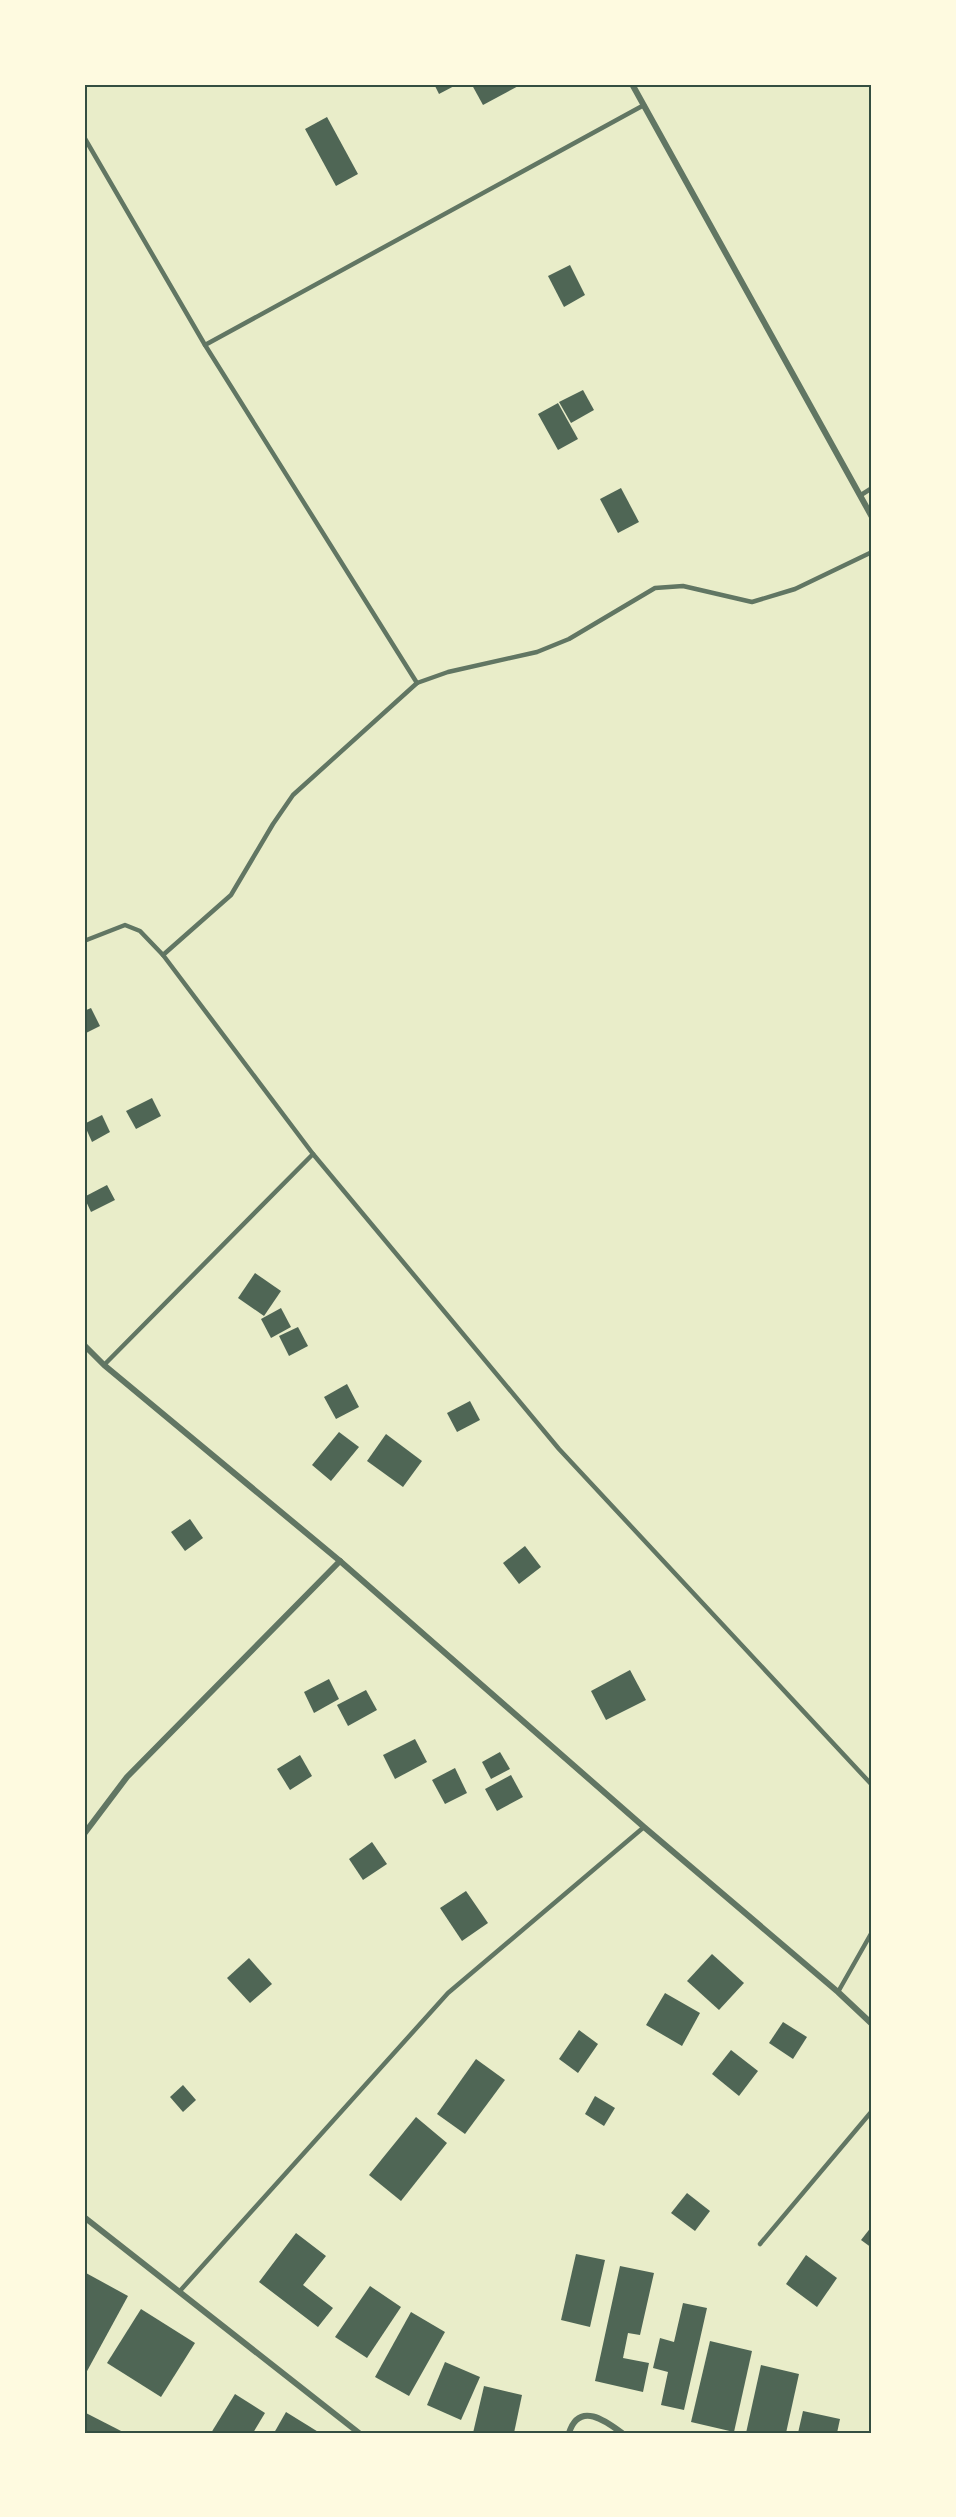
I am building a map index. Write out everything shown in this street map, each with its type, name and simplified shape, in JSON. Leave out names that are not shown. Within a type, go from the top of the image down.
[{"type":"street","points":[[632,84],[872,517]]},
{"type":"street","points":[[84,1345],[104,1365],[340,1561],[644,1827],[838,1992],[872,2024]]},
{"type":"street","points":[[84,1834],[127,1777],[340,1561]]},
{"type":"street","points":[[84,2217],[359,2433]]},
{"type":"street","points":[[569,2433],[572,2425],[584,2416],[599,2416],[622,2433]]},
{"type":"lane","points":[[205,345],[644,105]]},
{"type":"lane","points":[[84,137],[205,345],[417,683]]},
{"type":"lane","points":[[861,495],[872,488]]},
{"type":"lane","points":[[164,955],[231,895],[273,824],[294,795],[417,683],[448,672],[537,651],[569,639],[655,588],[683,586],[752,602],[795,589],[872,552]]},
{"type":"lane","points":[[84,941],[125,925],[140,931],[164,955],[313,1154],[559,1449],[872,1785]]},
{"type":"lane","points":[[104,1365],[313,1154]]},
{"type":"lane","points":[[179,2292],[448,1993],[644,1827]]},
{"type":"lane","points":[[838,1992],[872,1932]]},
{"type":"lane","points":[[760,2244],[872,2110]]},
{"type":"building","points":[[434,84],[458,84],[439,94]]},
{"type":"building","points":[[522,84],[483,105],[472,85]]},
{"type":"building","points":[[327,117],[358,174],[336,186],[305,129]]},
{"type":"building","points":[[570,265],[585,295],[564,307],[548,276]]},
{"type":"building","points":[[583,390],[594,410],[571,423],[559,402]]},
{"type":"building","points":[[558,403],[578,439],[558,450],[538,414]]},
{"type":"building","points":[[621,488],[639,522],[618,533],[600,499]]},
{"type":"building","points":[[91,1008],[100,1026],[84,1034],[84,1011]]},
{"type":"building","points":[[152,1098],[161,1116],[136,1129],[126,1111]]},
{"type":"building","points":[[102,1115],[110,1132],[92,1142],[84,1124]]},
{"type":"building","points":[[107,1185],[115,1200],[91,1212],[84,1197]]},
{"type":"building","points":[[255,1273],[281,1291],[264,1316],[238,1298]]},
{"type":"building","points":[[281,1308],[291,1327],[271,1338],[261,1319]]},
{"type":"building","points":[[298,1327],[308,1346],[289,1356],[279,1336]]},
{"type":"building","points":[[347,1384],[359,1407],[336,1419],[324,1397]]},
{"type":"building","points":[[470,1401],[480,1420],[457,1432],[447,1413]]},
{"type":"building","points":[[339,1432],[359,1447],[331,1481],[312,1465]]},
{"type":"building","points":[[386,1434],[422,1461],[403,1487],[367,1461]]},
{"type":"building","points":[[190,1519],[203,1538],[185,1551],[171,1532]]},
{"type":"building","points":[[525,1546],[541,1567],[519,1584],[503,1563]]},
{"type":"building","points":[[630,1670],[646,1700],[606,1720],[591,1691]]},
{"type":"building","points":[[329,1679],[339,1699],[314,1713],[304,1692]]},
{"type":"building","points":[[366,1690],[377,1710],[348,1726],[337,1705]]},
{"type":"building","points":[[415,1739],[427,1762],[395,1779],[383,1755]]},
{"type":"building","points":[[500,1752],[510,1769],[491,1779],[482,1762]]},
{"type":"building","points":[[300,1755],[312,1776],[290,1790],[277,1769]]},
{"type":"building","points":[[455,1768],[467,1793],[445,1804],[432,1780]]},
{"type":"building","points":[[511,1775],[523,1797],[497,1811],[485,1789]]},
{"type":"building","points":[[372,1842],[387,1864],[363,1880],[349,1859]]},
{"type":"building","points":[[466,1891],[488,1923],[462,1941],[440,1908]]},
{"type":"building","points":[[712,1954],[744,1983],[719,2010],[687,1981]]},
{"type":"building","points":[[249,1958],[272,1984],[250,2003],[227,1978]]},
{"type":"building","points":[[665,1993],[700,2013],[682,2046],[646,2025]]},
{"type":"building","points":[[783,2022],[807,2037],[793,2059],[769,2043]]},
{"type":"building","points":[[579,2030],[598,2044],[578,2073],[559,2059]]},
{"type":"building","points":[[731,2050],[758,2071],[739,2096],[712,2074]]},
{"type":"building","points":[[476,2059],[505,2080],[465,2134],[437,2114]]},
{"type":"building","points":[[183,2085],[196,2100],[183,2112],[170,2097]]},
{"type":"building","points":[[595,2096],[615,2108],[604,2126],[585,2114]]},
{"type":"building","points":[[416,2117],[447,2143],[401,2201],[369,2175]]},
{"type":"building","points":[[687,2193],[710,2211],[695,2231],[671,2213]]},
{"type":"building","points":[[872,2226],[872,2248],[861,2240]]},
{"type":"building","points":[[296,2233],[326,2256],[303,2285],[333,2308],[318,2327],[259,2282]]},
{"type":"building","points":[[576,2254],[605,2260],[590,2327],[561,2320]]},
{"type":"building","points":[[806,2255],[837,2278],[817,2307],[786,2284]]},
{"type":"building","points":[[620,2266],[654,2273],[640,2335],[628,2333],[623,2358],[649,2363],[643,2392],[595,2381]]},
{"type":"building","points":[[86,2273],[128,2296],[86,2373],[84,2371],[84,2277]]},
{"type":"building","points":[[370,2286],[401,2307],[367,2358],[335,2337]]},
{"type":"building","points":[[683,2303],[707,2308],[684,2410],[661,2405],[668,2372],[653,2368],[660,2338],[674,2342]]},
{"type":"building","points":[[141,2309],[195,2343],[161,2397],[107,2363]]},
{"type":"building","points":[[411,2312],[445,2332],[409,2396],[375,2377]]},
{"type":"building","points":[[710,2341],[752,2351],[734,2432],[691,2422]]},
{"type":"building","points":[[445,2362],[480,2377],[461,2420],[427,2405]]},
{"type":"building","points":[[761,2365],[799,2374],[786,2433],[746,2433]]},
{"type":"building","points":[[484,2386],[522,2395],[514,2433],[473,2433]]},
{"type":"building","points":[[235,2394],[265,2413],[253,2433],[211,2433]]},
{"type":"building","points":[[803,2411],[840,2419],[837,2433],[798,2433]]},
{"type":"building","points":[[84,2412],[125,2433],[84,2433]]},
{"type":"building","points":[[286,2412],[320,2433],[274,2433]]}]
